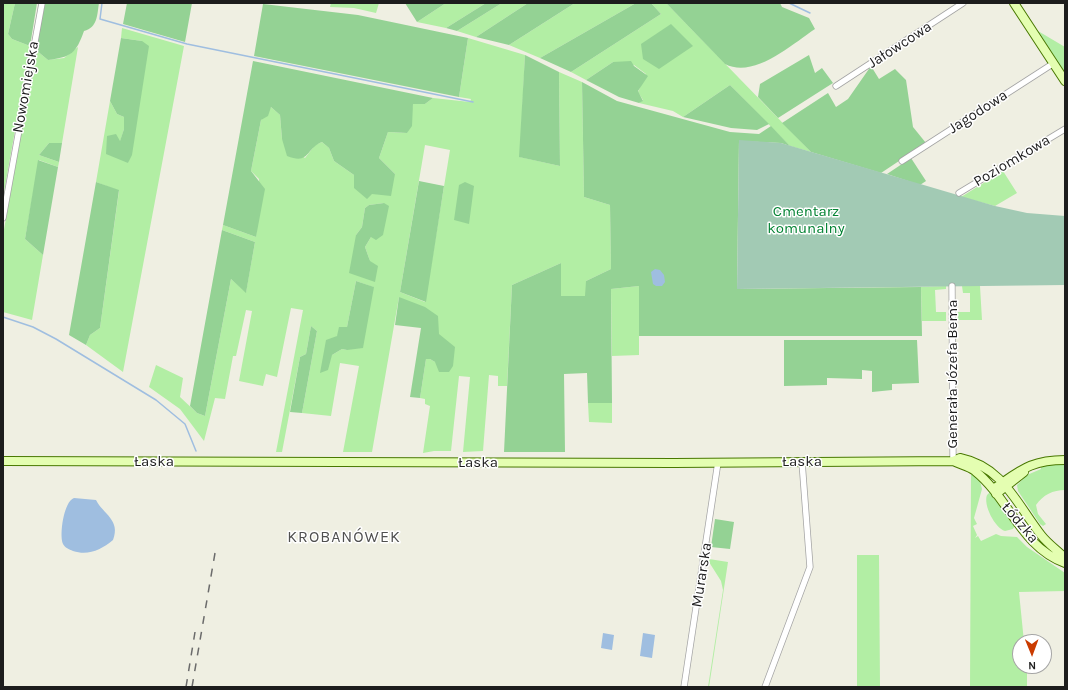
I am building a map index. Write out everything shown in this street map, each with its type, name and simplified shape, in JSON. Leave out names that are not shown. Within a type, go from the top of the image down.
[{"type":"main road","points":[[1014,3],[1065,81]]},
{"type":"main road","name":"Łaska","points":[[3,461],[802,462],[953,461],[960,458],[988,470],[1005,484]]},
{"type":"main road","points":[[994,491],[1030,466],[1045,461],[1065,460]]},
{"type":"main road","name":"Łaska","points":[[953,461],[974,470],[994,491]]},
{"type":"main road","name":"Łódzka","points":[[1005,484],[1041,535],[1065,558]]},
{"type":"main road","name":"Łódzka","points":[[994,491],[1029,538],[1065,563]]},
{"type":"street","name":"Nowomiejska","points":[[3,218],[42,3]]},
{"type":"street","name":"Jałowcowa","points":[[836,86],[963,3]]},
{"type":"street","name":"Jagodowa","points":[[902,161],[1054,63]]},
{"type":"street","name":"Poziomkowa","points":[[959,193],[1065,128]]},
{"type":"street","name":"Generała Józefa Bema","points":[[952,286],[953,461]]},
{"type":"street","name":"Murarska","points":[[684,687],[718,462]]},
{"type":"street","points":[[765,687],[810,567],[802,462]]},
{"type":"green space","points":[[3,3],[15,3],[8,34],[12,39],[30,46],[3,198]]},
{"type":"green space","points":[[15,3],[37,3],[30,46],[12,39],[8,34]]},
{"type":"green space","points":[[45,3],[99,3],[94,24],[92,27],[84,31],[72,53],[63,57],[48,60],[36,50]]},
{"type":"green space","points":[[127,3],[192,3],[185,42],[123,24]]},
{"type":"green space","points":[[331,3],[379,3],[376,13],[354,8],[330,7]]},
{"type":"green space","points":[[405,3],[446,3],[417,22]]},
{"type":"green space","points":[[446,3],[486,3],[446,28],[417,22]]},
{"type":"green space","points":[[486,3],[502,3],[457,31],[446,28]]},
{"type":"green space","points":[[502,3],[528,3],[476,37],[457,31]]},
{"type":"green space","points":[[528,3],[575,3],[509,45],[476,37]]},
{"type":"green space","points":[[575,3],[636,3],[540,58],[509,45]]},
{"type":"green space","points":[[636,3],[651,3],[661,14],[571,72],[540,58]]},
{"type":"green space","points":[[651,3],[666,3],[811,152],[790,146],[730,85],[683,117],[673,111],[639,103],[643,100],[638,92],[646,74],[634,65],[613,62],[586,80],[571,72],[661,14]]},
{"type":"green space","points":[[666,3],[780,3],[782,7],[809,18],[815,29],[784,51],[760,64],[748,67],[736,67],[725,64]]},
{"type":"green space","points":[[263,4],[358,15],[468,38],[459,97],[254,56]]},
{"type":"green space","points":[[671,24],[693,46],[659,69],[643,59],[641,44]]},
{"type":"green space","points":[[122,28],[184,46],[123,372],[86,345],[90,335],[100,328],[119,191],[96,182],[110,101],[117,114],[124,117],[124,129],[120,142],[128,163],[142,41],[121,38]]},
{"type":"green space","points":[[1038,31],[1065,47],[1065,73]]},
{"type":"green space","points":[[121,38],[142,41],[149,46],[132,155],[128,163],[106,154],[107,136],[116,134],[120,141],[124,129],[124,117],[117,114],[110,101]]},
{"type":"green space","points":[[468,38],[525,55],[520,157],[560,166],[559,72],[582,82],[584,197],[610,205],[611,269],[586,281],[586,296],[561,297],[561,263],[512,285],[507,386],[498,386],[498,376],[489,375],[483,451],[463,452],[470,377],[459,376],[451,451],[434,451],[423,453],[430,406],[425,404],[425,399],[420,398],[426,359],[430,359],[435,362],[439,334],[399,297],[372,452],[343,452],[359,366],[340,363],[331,416],[302,413],[317,331],[311,326],[306,354],[300,357],[282,452],[276,452],[303,310],[291,308],[277,377],[266,374],[263,386],[239,381],[252,311],[246,310],[236,356],[233,356],[225,399],[215,398],[204,441],[180,409],[149,387],[156,365],[183,378],[180,397],[197,413],[205,416],[231,279],[246,292],[255,242],[222,230],[223,225],[256,237],[259,179],[251,171],[261,120],[271,107],[280,115],[282,139],[305,158],[315,145],[322,142],[329,148],[334,161],[354,175],[372,194],[395,174],[379,158],[388,132],[407,133],[413,104],[425,104],[433,98],[470,102],[471,99],[459,97]],"holes":[[[425,145],[450,150],[425,302],[400,292]],[[384,203],[371,237],[365,247],[370,261],[356,235],[362,227],[365,208],[369,205]],[[356,281],[373,287],[347,350],[342,349],[332,355],[337,336],[347,327]]]},
{"type":"green space","points":[[78,47],[62,143],[49,143],[39,155],[59,162],[58,167],[39,160],[25,239],[43,255],[32,320],[3,312],[3,235],[36,50],[48,60],[64,58]]},
{"type":"green space","points":[[525,55],[559,72],[560,166],[519,157]]},
{"type":"green space","points":[[809,55],[815,73],[822,68],[833,83],[778,118],[758,97],[760,84]]},
{"type":"green space","points":[[253,61],[433,98],[425,104],[413,104],[412,126],[407,133],[388,132],[379,158],[395,174],[391,196],[372,194],[367,199],[354,188],[354,175],[334,161],[329,148],[322,142],[300,159],[287,156],[282,139],[280,115],[271,107],[268,116],[261,120],[251,171],[265,189],[256,237],[223,225]]},
{"type":"green space","points":[[631,61],[634,66],[648,76],[638,91],[643,101],[639,103],[619,97],[586,80],[613,62]]},
{"type":"green space","points":[[871,66],[879,79],[895,69],[906,80],[913,127],[926,143],[881,173],[811,152],[782,123],[828,93],[836,107],[848,99]]},
{"type":"green space","points":[[582,82],[617,101],[730,132],[759,134],[771,126],[790,146],[781,143],[739,141],[737,289],[921,287],[922,336],[639,336],[639,286],[611,289],[612,403],[588,403],[587,373],[564,374],[565,452],[504,452],[512,285],[561,263],[561,296],[585,296],[586,281],[611,269],[610,205],[584,197]]},
{"type":"green space","points":[[730,85],[769,124],[757,130],[731,128],[683,117]]},
{"type":"green space","name":"Cmentarz komunalny","points":[[739,140],[781,143],[995,206],[1027,213],[1065,216],[1065,285],[737,289]]},
{"type":"green space","points":[[49,143],[62,143],[59,162],[39,155]]},
{"type":"green space","points":[[911,158],[926,181],[920,185],[887,174]]},
{"type":"green space","points":[[38,160],[58,167],[43,255],[25,239]]},
{"type":"green space","points":[[1003,171],[1017,193],[995,206],[961,197]]},
{"type":"green space","points":[[419,181],[444,186],[426,302],[400,292]]},
{"type":"green space","points":[[96,182],[119,190],[100,328],[90,335],[86,345],[69,335]]},
{"type":"green space","points":[[465,182],[474,186],[469,224],[454,220],[459,185]]},
{"type":"green space","points":[[384,203],[389,206],[383,235],[376,240],[371,237],[365,247],[370,261],[378,266],[375,282],[349,273],[356,235],[362,227],[365,208],[369,205]]},
{"type":"green space","points":[[222,230],[255,242],[246,293],[231,279],[205,416],[197,413],[190,406]]},
{"type":"green space","points":[[356,281],[374,287],[363,348],[347,350],[342,349],[332,355],[328,370],[320,373],[326,340],[337,336],[339,327],[347,327]]},
{"type":"green space","points":[[639,286],[639,355],[612,356],[611,289]]},
{"type":"green space","points":[[946,286],[946,289],[935,290],[936,312],[946,312],[946,321],[922,321],[921,287]]},
{"type":"green space","points":[[962,286],[980,286],[982,320],[958,320],[958,312],[970,312],[970,293],[963,293]]},
{"type":"green space","points":[[399,297],[425,307],[438,316],[439,334],[455,347],[453,366],[449,372],[439,372],[435,362],[430,359],[426,359],[420,398],[410,397],[421,328],[395,325]]},
{"type":"green space","points":[[311,326],[317,331],[302,413],[290,412],[300,357],[306,354]]},
{"type":"green space","points":[[784,340],[917,340],[919,383],[892,384],[892,390],[872,392],[872,371],[862,370],[862,379],[827,378],[827,385],[784,386]]},
{"type":"green space","points":[[588,403],[612,403],[612,423],[589,422]]},
{"type":"green space","points":[[1065,464],[1065,490],[1056,491],[1049,494],[1042,498],[1036,505],[1038,514],[1046,524],[1043,526],[1040,524],[1018,491],[1017,485],[1027,475],[1041,469],[1041,466]]},
{"type":"green space","points":[[971,473],[980,481],[982,489],[974,518],[977,524],[973,526],[977,535],[975,538],[978,536],[981,541],[996,534],[1001,536],[1017,537],[1027,547],[1065,573],[1065,591],[1019,592],[1023,634],[1012,634],[1012,674],[1027,674],[1027,687],[970,687]]},
{"type":"green space","points":[[990,492],[1015,525],[1013,529],[1005,531],[997,526],[988,510],[986,499]]},
{"type":"green space","points":[[715,519],[734,522],[730,549],[711,547]]},
{"type":"green space","points":[[857,555],[879,555],[880,687],[857,687]]},
{"type":"green space","points":[[709,559],[728,562],[708,687],[723,590],[721,581],[709,562]]},
{"type":"water","points":[[655,269],[660,270],[664,275],[665,282],[662,286],[656,286],[653,284],[651,272]]},
{"type":"water","points":[[74,498],[96,500],[113,522],[115,533],[113,540],[104,547],[84,553],[73,551],[63,544],[63,519],[70,500]]},
{"type":"water","points":[[603,633],[614,635],[612,650],[601,648]]},
{"type":"water","points":[[643,633],[655,635],[652,658],[640,656]]},
{"type":"waterway","points":[[102,3],[100,19],[187,44],[473,102]]},
{"type":"waterway","points":[[789,3],[810,13]]},
{"type":"waterway","points":[[3,317],[33,327],[56,339],[156,400],[185,424],[196,451]]},
{"type":"railway","points":[[192,687],[215,553]]},
{"type":"railway","points":[[186,687],[195,632]]},
{"type":"district","name":"KROBANÓWEK","points":[[344,537]]}]
